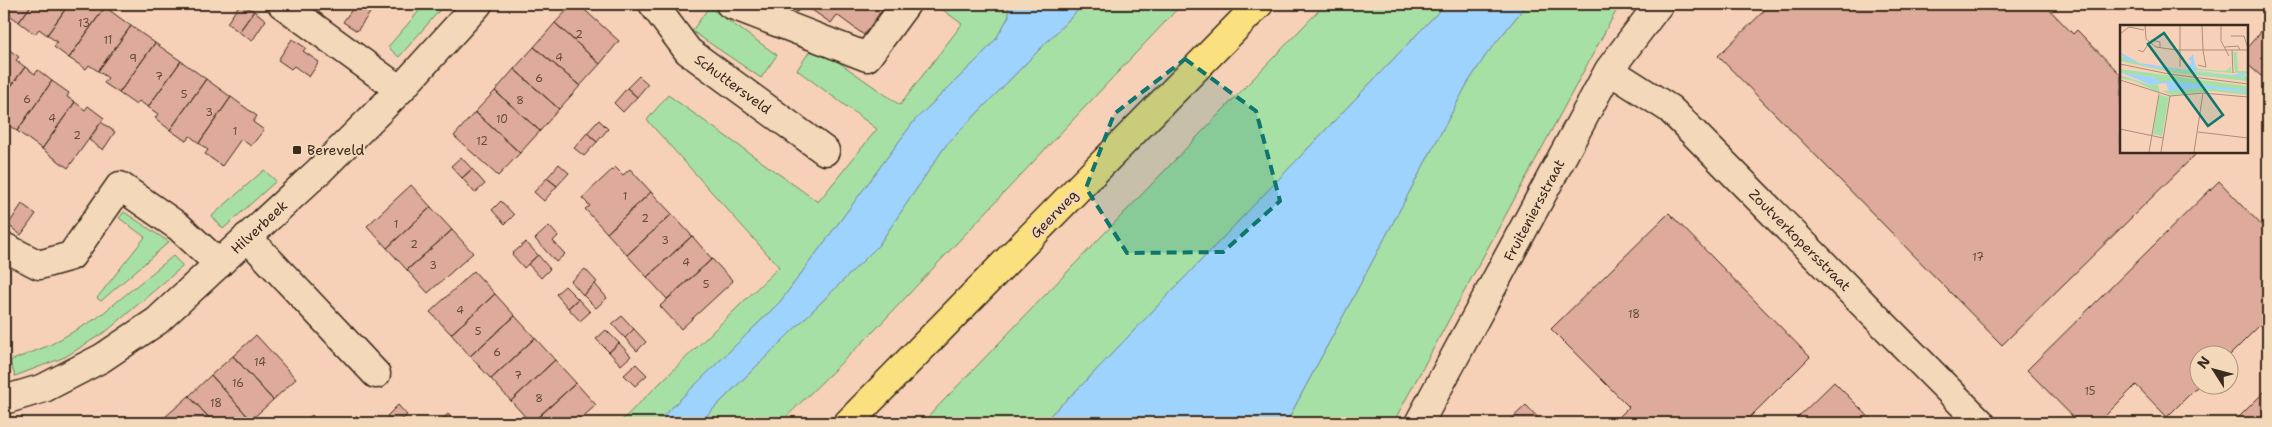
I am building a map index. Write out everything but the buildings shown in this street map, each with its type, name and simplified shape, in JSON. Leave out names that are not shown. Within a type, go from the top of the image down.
[{"type":"main road","name":"Geerweg","points":[[848,423],[1259,4]]},
{"type":"street","points":[[282,4],[400,90]]},
{"type":"street","name":"Hilverbeek","points":[[4,400],[44,388],[102,358],[157,322],[319,171],[400,90],[478,4]]},
{"type":"street","name":"Schuttersveld","points":[[653,4],[688,51],[825,151]]},
{"type":"street","points":[[730,4],[867,57],[906,4]]},
{"type":"street","name":"Fruiteniersstraat","points":[[1419,423],[1609,70],[1659,4]]},
{"type":"street","name":"Zoutverkopersstraat","points":[[1609,70],[1670,109],[1981,423]]},
{"type":"street","points":[[5,248],[39,265],[71,256],[120,186],[179,227],[219,264]]},
{"type":"street","points":[[247,237],[376,374]]},
{"type":"highlighted area","points":[[1185,59],[1256,111],[1280,201],[1223,252],[1127,253],[1086,188],[1114,114]]},
{"type":"green space","points":[[425,4],[445,4],[399,57],[388,47]]},
{"type":"green space","points":[[935,4],[1008,4],[1009,16],[996,39],[979,58],[915,120],[780,302],[656,423],[619,423],[779,267],[647,120],[668,95],[818,202],[877,129],[797,70],[814,45],[900,105],[962,24]]},
{"type":"green space","points":[[1084,4],[1182,4],[874,331],[780,423],[699,423],[878,246],[946,145]]},
{"type":"green space","points":[[1325,4],[1446,4],[1083,384],[1042,423],[922,423]]},
{"type":"green space","points":[[1527,4],[1620,4],[1393,423],[1286,423],[1467,84],[1486,55]]},
{"type":"green space","points":[[709,7],[777,55],[761,78],[692,31]]},
{"type":"green space","points":[[264,170],[276,181],[223,229],[212,216]]},
{"type":"green space","points":[[124,212],[169,242],[101,301],[97,298],[145,237],[119,218]]},
{"type":"green space","points":[[173,256],[183,266],[108,330],[65,357],[15,376],[10,361],[50,345],[97,318]]},
{"type":"water","points":[[1008,4],[1084,4],[946,145],[878,246],[699,423],[656,423],[780,302],[915,120],[996,39],[1009,16]]},
{"type":"water","points":[[1446,4],[1527,4],[1486,55],[1467,84],[1286,423],[1042,423],[1083,384]]},
{"type":"place","name":"Bereveld","points":[[297,150]]}]
